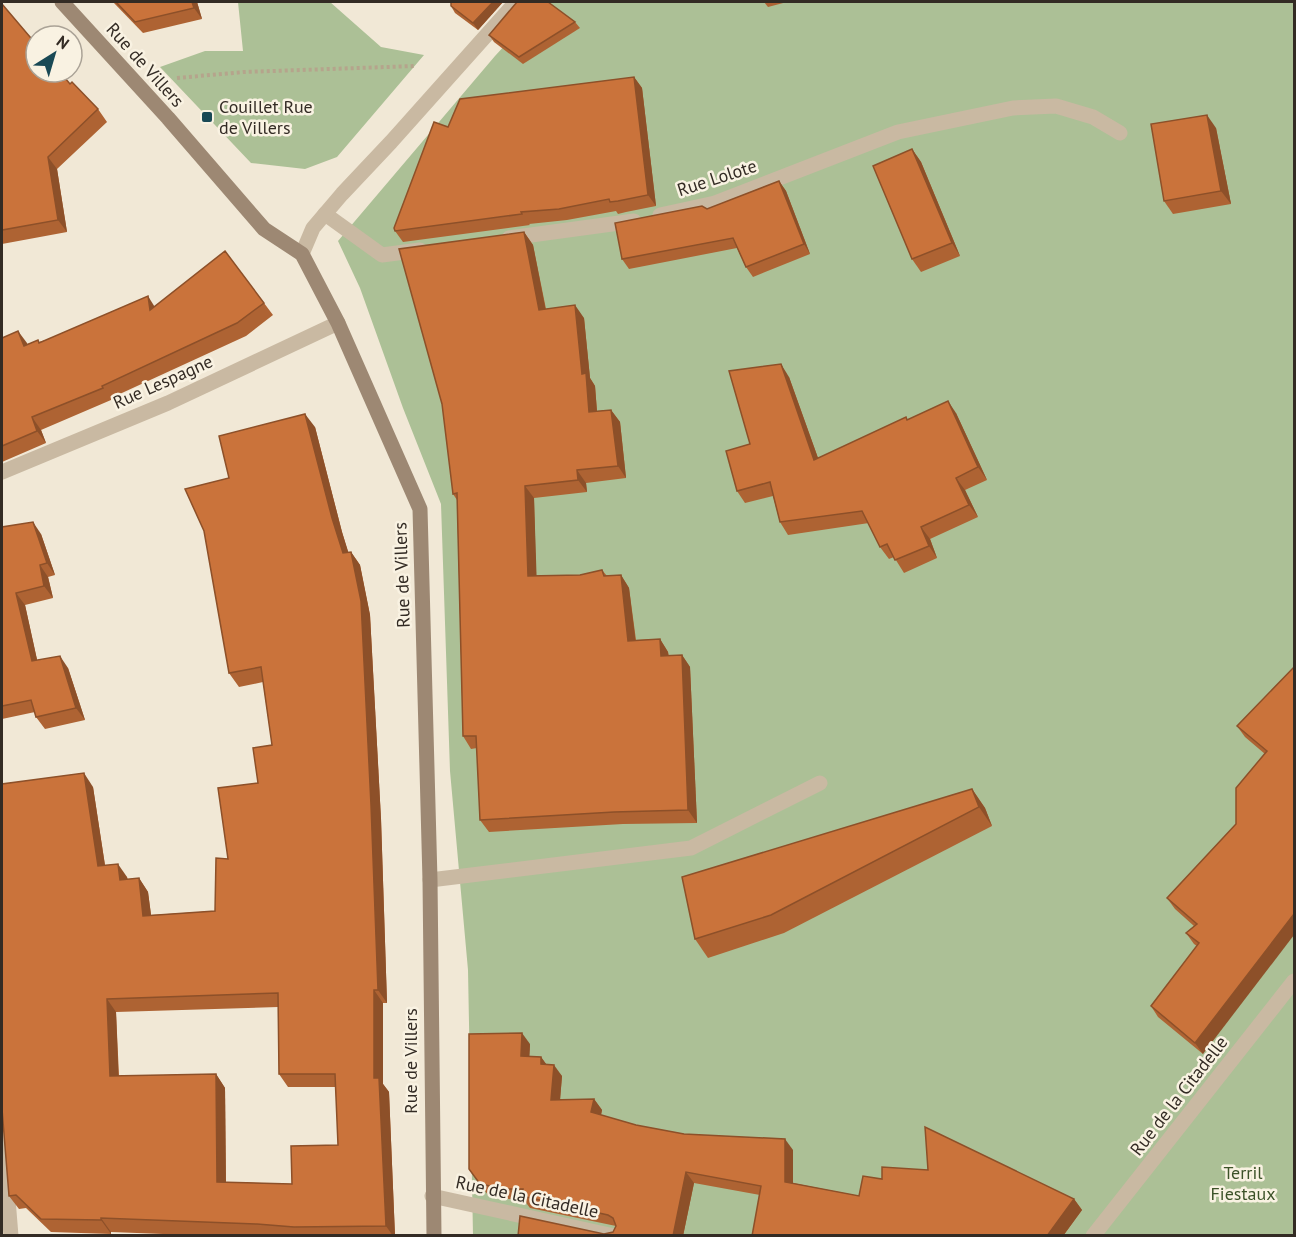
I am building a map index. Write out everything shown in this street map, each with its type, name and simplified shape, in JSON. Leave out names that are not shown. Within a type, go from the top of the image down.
[{"type":"street","name":"Rue de Villers","points":[[62,2],[264,229],[302,254],[338,322],[420,510],[430,880],[434,1236]]},
{"type":"street","points":[[302,254],[313,228],[516,2]]},
{"type":"street","name":"Rue Lolote","points":[[499,239],[628,222],[715,202],[898,132],[1013,108],[1056,106],[1093,117],[1120,133]]},
{"type":"street","points":[[326,214],[382,255],[429,249]]},
{"type":"street","name":"Rue Lespagne","points":[[2,472],[168,403],[338,322]]},
{"type":"street","points":[[430,880],[691,849],[819,783]]},
{"type":"street","name":"Rue de la Citadelle","points":[[1093,1236],[1294,981]]},
{"type":"street","points":[[2,1125],[11,1236]]},
{"type":"street","name":"Rue de la Citadelle","points":[[432,1196],[614,1236]]},
{"type":"path","points":[[135,82],[244,72],[460,65]]},
{"type":"green space","points":[[238,2],[330,2],[381,47],[424,55],[337,157],[305,169],[251,163],[160,67],[205,51],[243,51]]},
{"type":"green space","name":"Terril Fiestaux","points":[[545,2],[1294,2],[1294,1235],[473,1235],[468,970],[450,771],[441,504],[403,408],[360,288],[338,241],[495,56]]},
{"type":"building","points":[[116,2],[192,2],[194,8],[135,22]]},
{"type":"building","points":[[451,2],[493,2],[473,23],[451,6]]},
{"type":"building","points":[[517,2],[548,2],[575,22],[519,57],[489,35]]},
{"type":"building","points":[[2,4],[24,30],[24,84],[74,84],[98,109],[48,157],[58,220],[2,230]]},
{"type":"building","points":[[634,77],[648,195],[395,231],[394,228],[434,122],[448,127],[460,99]]},
{"type":"building","points":[[1207,115],[1221,191],[1164,201],[1151,124]]},
{"type":"building","points":[[912,149],[952,243],[912,259],[873,166]]},
{"type":"building","points":[[779,181],[804,244],[746,267],[733,238],[622,259],[615,223],[702,206],[707,209]]},
{"type":"building","points":[[524,232],[539,310],[575,305],[582,374],[586,373],[589,412],[611,410],[618,466],[577,470],[578,480],[525,486],[528,576],[580,575],[602,570],[604,576],[621,575],[628,641],[660,639],[661,656],[682,655],[688,810],[480,820],[476,736],[463,736],[457,493],[453,494],[442,404],[399,249]]},
{"type":"building","points":[[225,251],[264,303],[237,323],[102,386],[103,388],[32,417],[37,431],[2,446],[2,338],[18,331],[24,346],[38,340],[39,343],[148,296],[150,310]]},
{"type":"building","points":[[781,364],[814,460],[906,417],[907,420],[948,401],[978,467],[956,478],[969,505],[921,527],[929,546],[895,560],[887,544],[880,547],[862,511],[780,522],[770,482],[737,491],[726,451],[750,444],[729,371]]},
{"type":"building","points":[[305,414],[343,553],[351,552],[361,601],[378,990],[374,990],[374,1078],[379,1078],[386,1226],[294,1227],[101,1218],[101,1220],[41,1219],[16,1195],[9,1196],[2,1109],[2,784],[84,773],[98,866],[118,864],[120,880],[139,878],[143,916],[215,911],[216,858],[228,859],[218,788],[258,783],[253,748],[272,745],[261,667],[229,673],[204,531],[185,489],[229,478],[219,436]],"holes":[[[278,993],[279,1074],[335,1074],[338,1145],[291,1146],[292,1184],[217,1182],[216,1074],[110,1076],[107,999]]]},
{"type":"building","points":[[33,522],[47,563],[40,565],[44,586],[16,593],[32,661],[60,656],[76,708],[36,717],[31,700],[2,706],[2,527]]},
{"type":"building","points":[[1294,667],[1294,914],[1195,1043],[1151,1006],[1199,943],[1186,933],[1197,924],[1167,898],[1236,824],[1236,788],[1267,751],[1237,726]]},
{"type":"building","points":[[972,789],[979,807],[771,915],[695,939],[682,877]]},
{"type":"building","points":[[522,1033],[521,1056],[541,1057],[541,1064],[554,1065],[551,1100],[594,1099],[591,1112],[636,1125],[684,1134],[785,1139],[785,1182],[859,1196],[863,1176],[882,1179],[882,1167],[928,1170],[925,1127],[1074,1199],[1047,1236],[752,1236],[761,1186],[686,1172],[673,1236],[518,1236],[520,1216],[604,1234],[613,1232],[616,1226],[613,1218],[608,1215],[522,1196],[523,1189],[506,1189],[480,1184],[469,1169],[469,1034]]},
{"type":"place","name":"Couillet Rue de Villers","points":[[207,117]]}]
